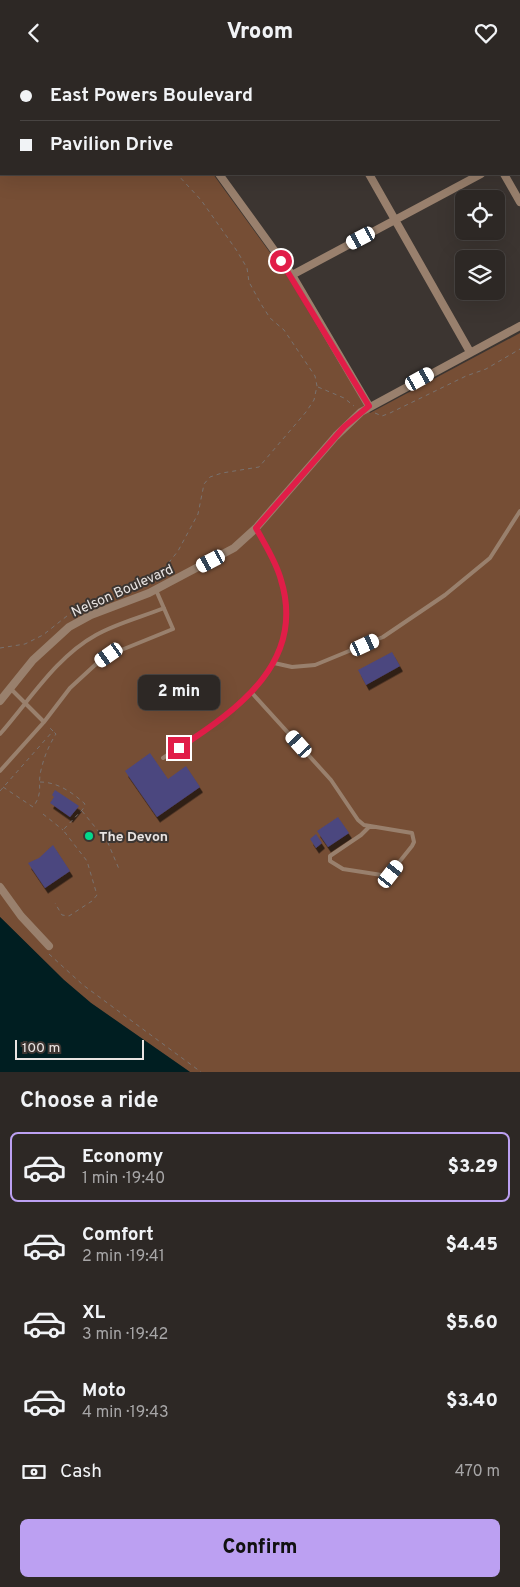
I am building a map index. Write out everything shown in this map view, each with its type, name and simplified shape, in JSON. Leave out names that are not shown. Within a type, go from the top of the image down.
[{"type":"street","points":[[222,175],[292,275],[369,406]]},
{"type":"street","points":[[370,175],[470,352]]},
{"type":"street","points":[[292,275],[479,175]]},
{"type":"street","points":[[505,175],[520,202]]},
{"type":"street","name":"Nelson Boulevard","points":[[0,701],[33,660],[69,627],[91,615],[156,590],[234,548],[256,528],[344,427],[369,406],[520,326]]},
{"type":"street","points":[[0,887],[21,916],[47,944]]},
{"type":"lane","points":[[274,663],[292,667],[315,665],[383,637],[445,595],[490,558],[520,511]]},
{"type":"lane","points":[[163,759],[224,719],[252,693],[274,663],[285,632],[287,606],[276,565],[256,528]]},
{"type":"lane","points":[[0,771],[44,722],[70,688],[95,665],[109,655],[173,629],[156,590]]},
{"type":"lane","points":[[0,734],[56,666],[84,643],[105,630],[164,608]]},
{"type":"lane","points":[[11,689],[44,722]]},
{"type":"lane","points":[[252,693],[330,780],[358,820],[370,826],[412,833],[414,842],[412,847],[391,874],[382,876],[343,869],[330,861],[330,856],[361,835],[370,826]]},
{"type":"path","points":[[0,648],[25,644],[43,635],[72,612],[113,597],[163,570],[178,551],[198,514],[204,484],[210,477],[222,473],[260,467],[314,400],[317,387],[315,376],[284,330],[270,318],[261,304],[248,282],[247,269],[238,251],[201,200],[178,175]]},
{"type":"path","points":[[317,387],[344,398],[352,406],[369,406],[377,415],[390,413],[466,375],[486,369],[520,349]]},
{"type":"path","points":[[4,787],[33,807],[40,798],[40,781],[47,751],[56,734],[44,722]]},
{"type":"path","points":[[0,791],[53,731]]},
{"type":"path","points":[[40,781],[60,786],[83,802],[84,807],[82,811],[63,830]]},
{"type":"path","points":[[82,811],[108,843],[119,869]]},
{"type":"path","points":[[43,814],[63,830],[87,861],[97,895],[92,901],[69,916],[62,915],[55,903]]},
{"type":"path","points":[[47,944],[47,952],[83,985],[201,1072]]},
{"type":"shaded area","points":[[0,175],[214,175],[287,276],[370,413],[520,333],[520,1072],[190,1072],[91,1003],[64,980],[0,917]]},
{"type":"water","points":[[0,917],[64,980],[91,1003],[190,1072],[0,1072]]},
{"type":"building","points":[[392,652],[400,666],[366,685],[358,670]]},
{"type":"building","points":[[150,753],[168,779],[186,766],[200,787],[157,817],[125,771]]},
{"type":"building","points":[[55,790],[79,806],[70,817],[50,803],[54,797],[52,795]]},
{"type":"building","points":[[338,817],[349,833],[328,847],[317,831]]},
{"type":"building","points":[[316,834],[322,843],[316,848],[310,839]]},
{"type":"building","points":[[53,845],[70,871],[45,888],[28,863],[39,858]]},
{"type":"place","name":"The Devon","points":[[89,836]]},
{"type":"route","points":[[179,748],[224,719],[252,693],[274,663],[285,632],[287,606],[276,565],[256,528],[344,427],[369,406],[292,275],[281,261]]}]
